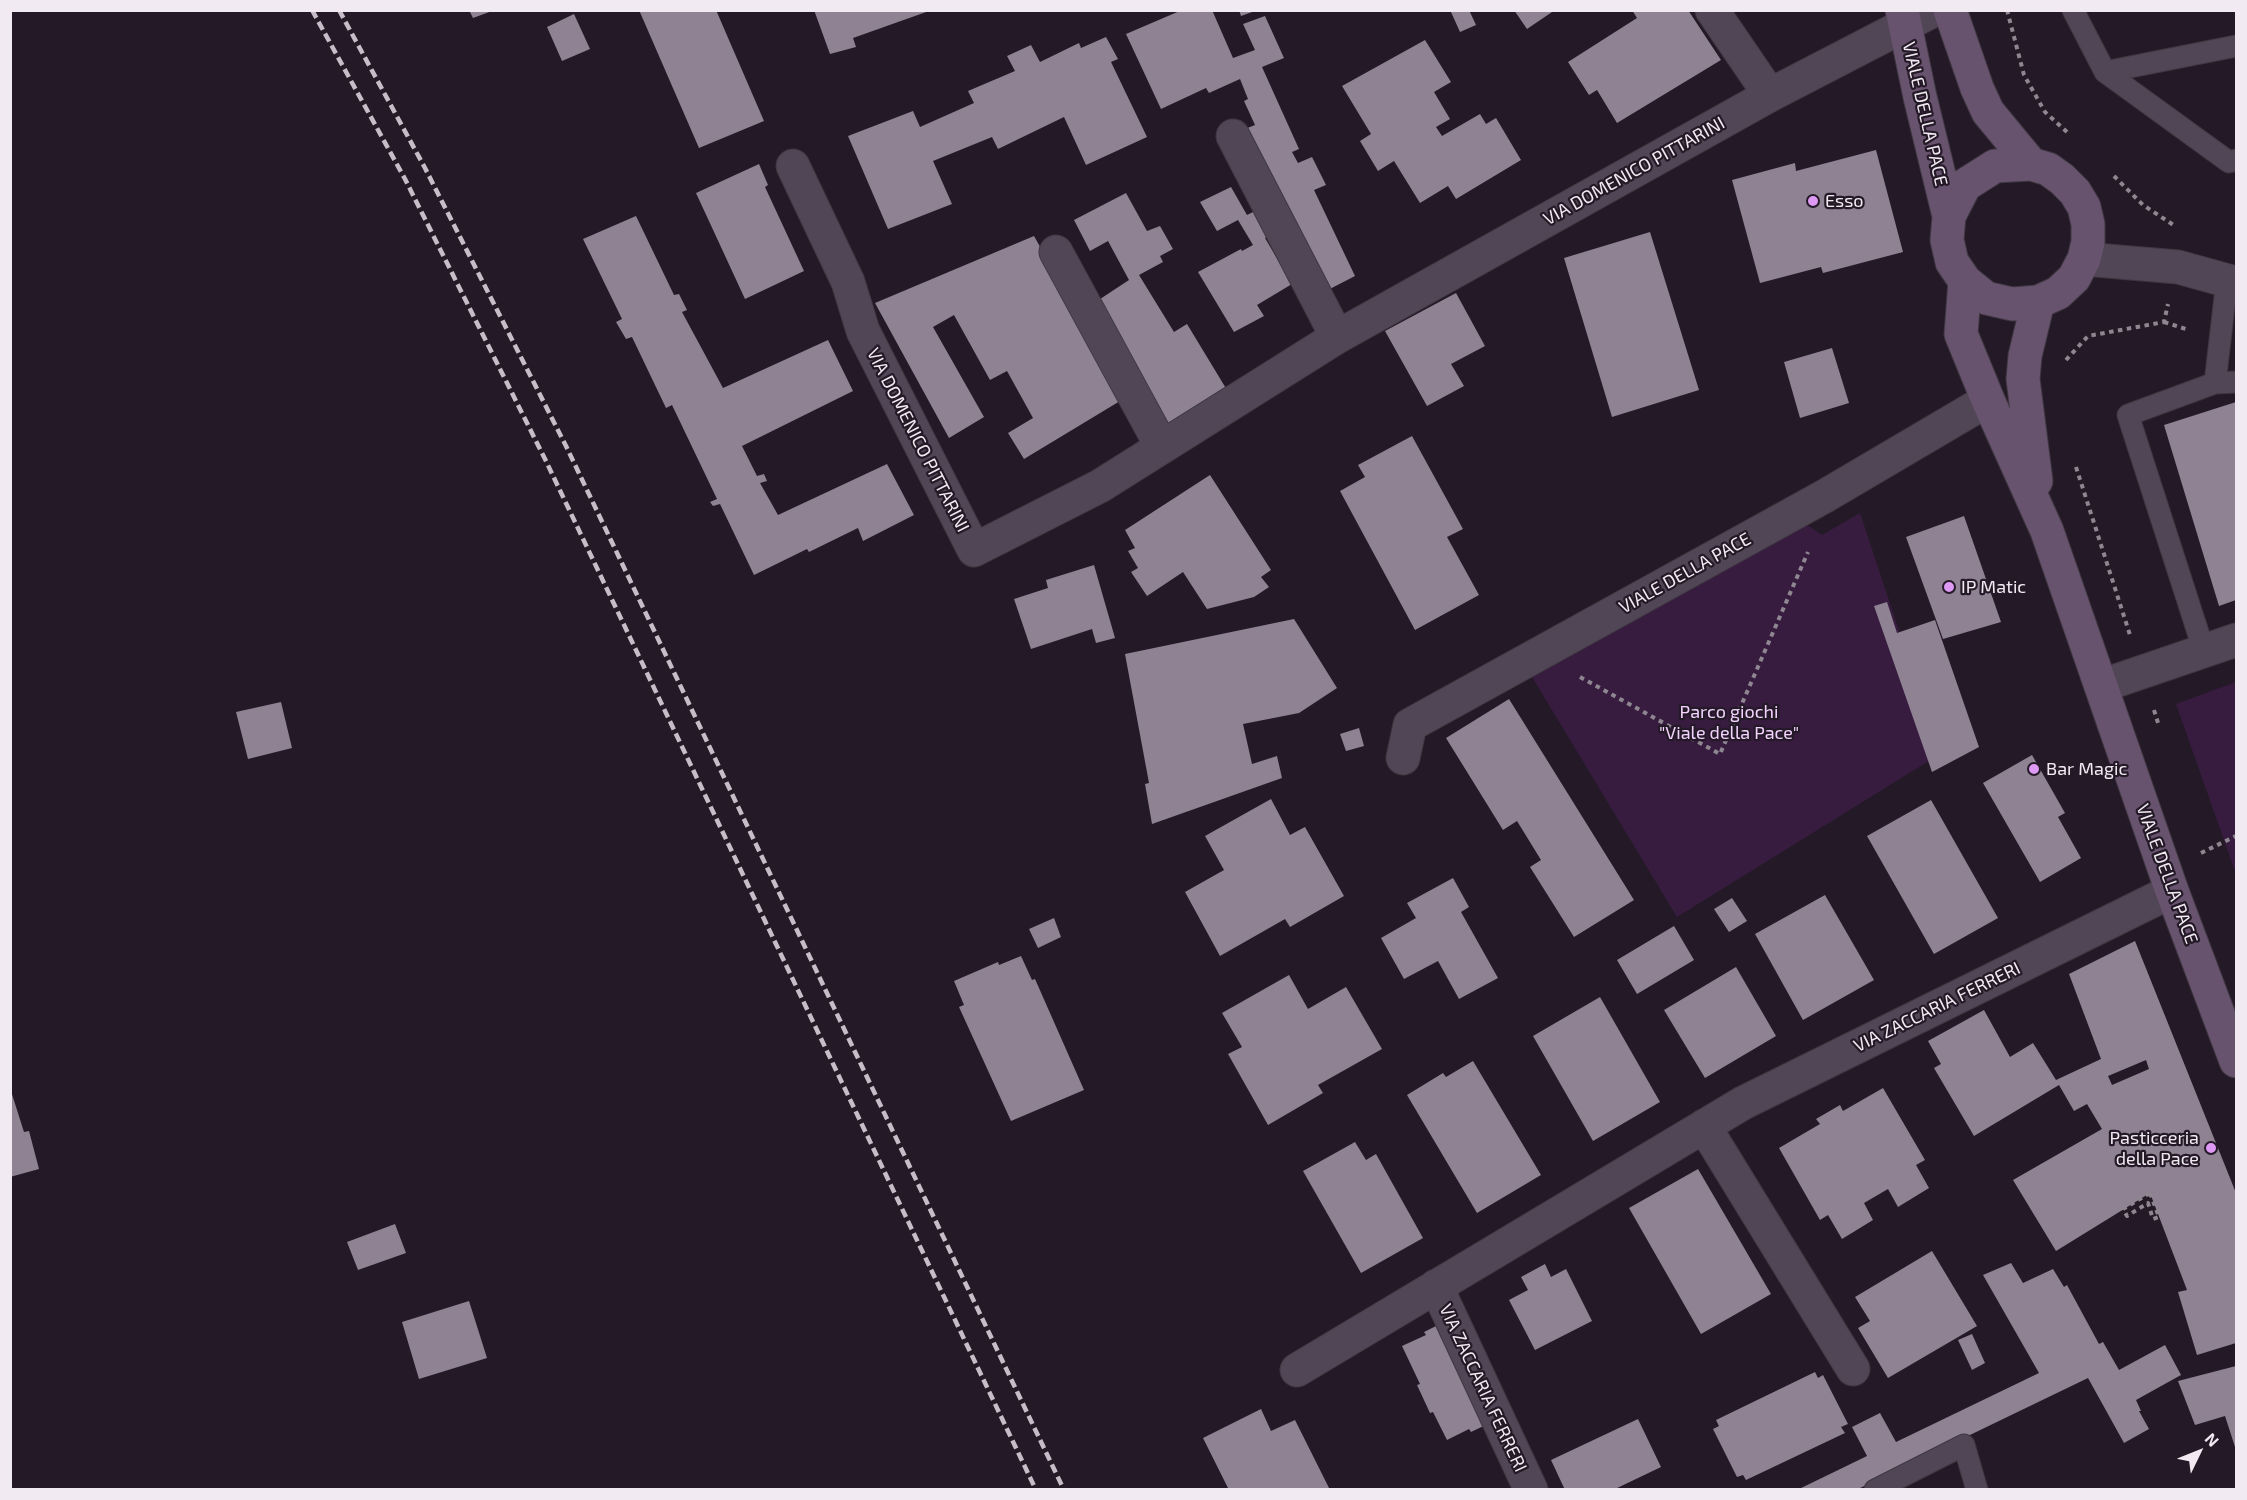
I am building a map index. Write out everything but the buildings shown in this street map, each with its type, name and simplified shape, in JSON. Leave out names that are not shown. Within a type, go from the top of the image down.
[{"type":"main road","name":"VIALE DELLA PACE","points":[[1950,10],[1977,88],[1988,112],[2031,164]]},
{"type":"main road","name":"VIALE DELLA PACE","points":[[1903,17],[1948,216],[1947,240],[1952,262],[1965,281],[1986,298],[2012,304],[2038,302],[2058,293],[2074,278],[2084,259],[2088,242],[2088,224],[2084,207],[2075,192],[2062,178],[2048,169],[2031,164],[1995,166],[1965,185],[1948,216]]},
{"type":"main road","name":"VIALE DELLA PACE","points":[[1965,281],[1961,334],[1988,400],[2041,514],[2172,891],[2236,1060]]},
{"type":"main road","name":"VIALE DELLA PACE","points":[[2038,302],[2025,356],[2023,379],[2041,514]]},
{"type":"street","points":[[1712,10],[1770,95]]},
{"type":"street","name":"VIA DOMENICO PITTARINI","points":[[793,166],[848,282],[863,331],[974,550],[1100,486],[1337,337],[1770,95],[1903,17],[1935,10]]},
{"type":"street","points":[[1233,136],[1337,337]]},
{"type":"street","points":[[1056,252],[1162,447]]},
{"type":"street","points":[[2084,259],[2178,267],[2232,281]]},
{"type":"street","name":"VIALE DELLA PACE","points":[[1403,758],[1410,725],[1796,511],[1988,400]]},
{"type":"street","points":[[2101,686],[2236,640]]},
{"type":"street","name":"VIA ZACCARIA FERRERI","points":[[1297,1370],[1743,1103],[2172,891]]},
{"type":"street","points":[[1704,1125],[1853,1369]]},
{"type":"street","name":"VIA ZACCARIA FERRERI","points":[[1436,1286],[1531,1490]]},
{"type":"lane","points":[[2073,10],[2105,72],[2229,162],[2236,160]]},
{"type":"lane","points":[[2105,72],[2236,46]]},
{"type":"lane","points":[[2215,382],[2232,281]]},
{"type":"lane","points":[[2204,651],[2128,416],[2215,382],[2236,382]]},
{"type":"lane","points":[[1875,1490],[1964,1445],[1977,1490]]},
{"type":"path","points":[[2007,10],[2024,75],[2045,112],[2068,133]]},
{"type":"path","points":[[2109,171],[2143,204],[2178,228]]},
{"type":"path","points":[[2060,367],[2088,336],[2164,322],[2178,267]]},
{"type":"path","points":[[2075,463],[2160,729]]},
{"type":"path","points":[[1542,652],[1556,663],[1720,754],[1810,546],[1796,511]]},
{"type":"path","points":[[2200,853],[2236,836]]},
{"type":"path","points":[[2197,842],[2205,864]]},
{"type":"path","points":[[2150,1193],[2159,1217],[2153,1219],[2148,1203],[2127,1216],[2123,1209],[2150,1193]]},
{"type":"green space","name":"Parco giochi \"Viale della Pace\"","points":[[1860,513],[1940,754],[1677,917],[1532,677],[1801,521],[1822,535]]},
{"type":"green space","points":[[2236,682],[2236,874],[2176,704]]},
{"type":"railway","points":[[312,10],[405,179],[545,459],[1036,1490]]},
{"type":"railway","points":[[339,10],[425,168],[566,446],[1064,1490]]},
{"type":"place","name":"Esso","points":[[1813,201]]},
{"type":"place","name":"IP Matic","points":[[1949,587]]},
{"type":"place","name":"Bar Magic","points":[[2034,769]]},
{"type":"place","name":"Pasticceria della Pace","points":[[2211,1148]]}]
